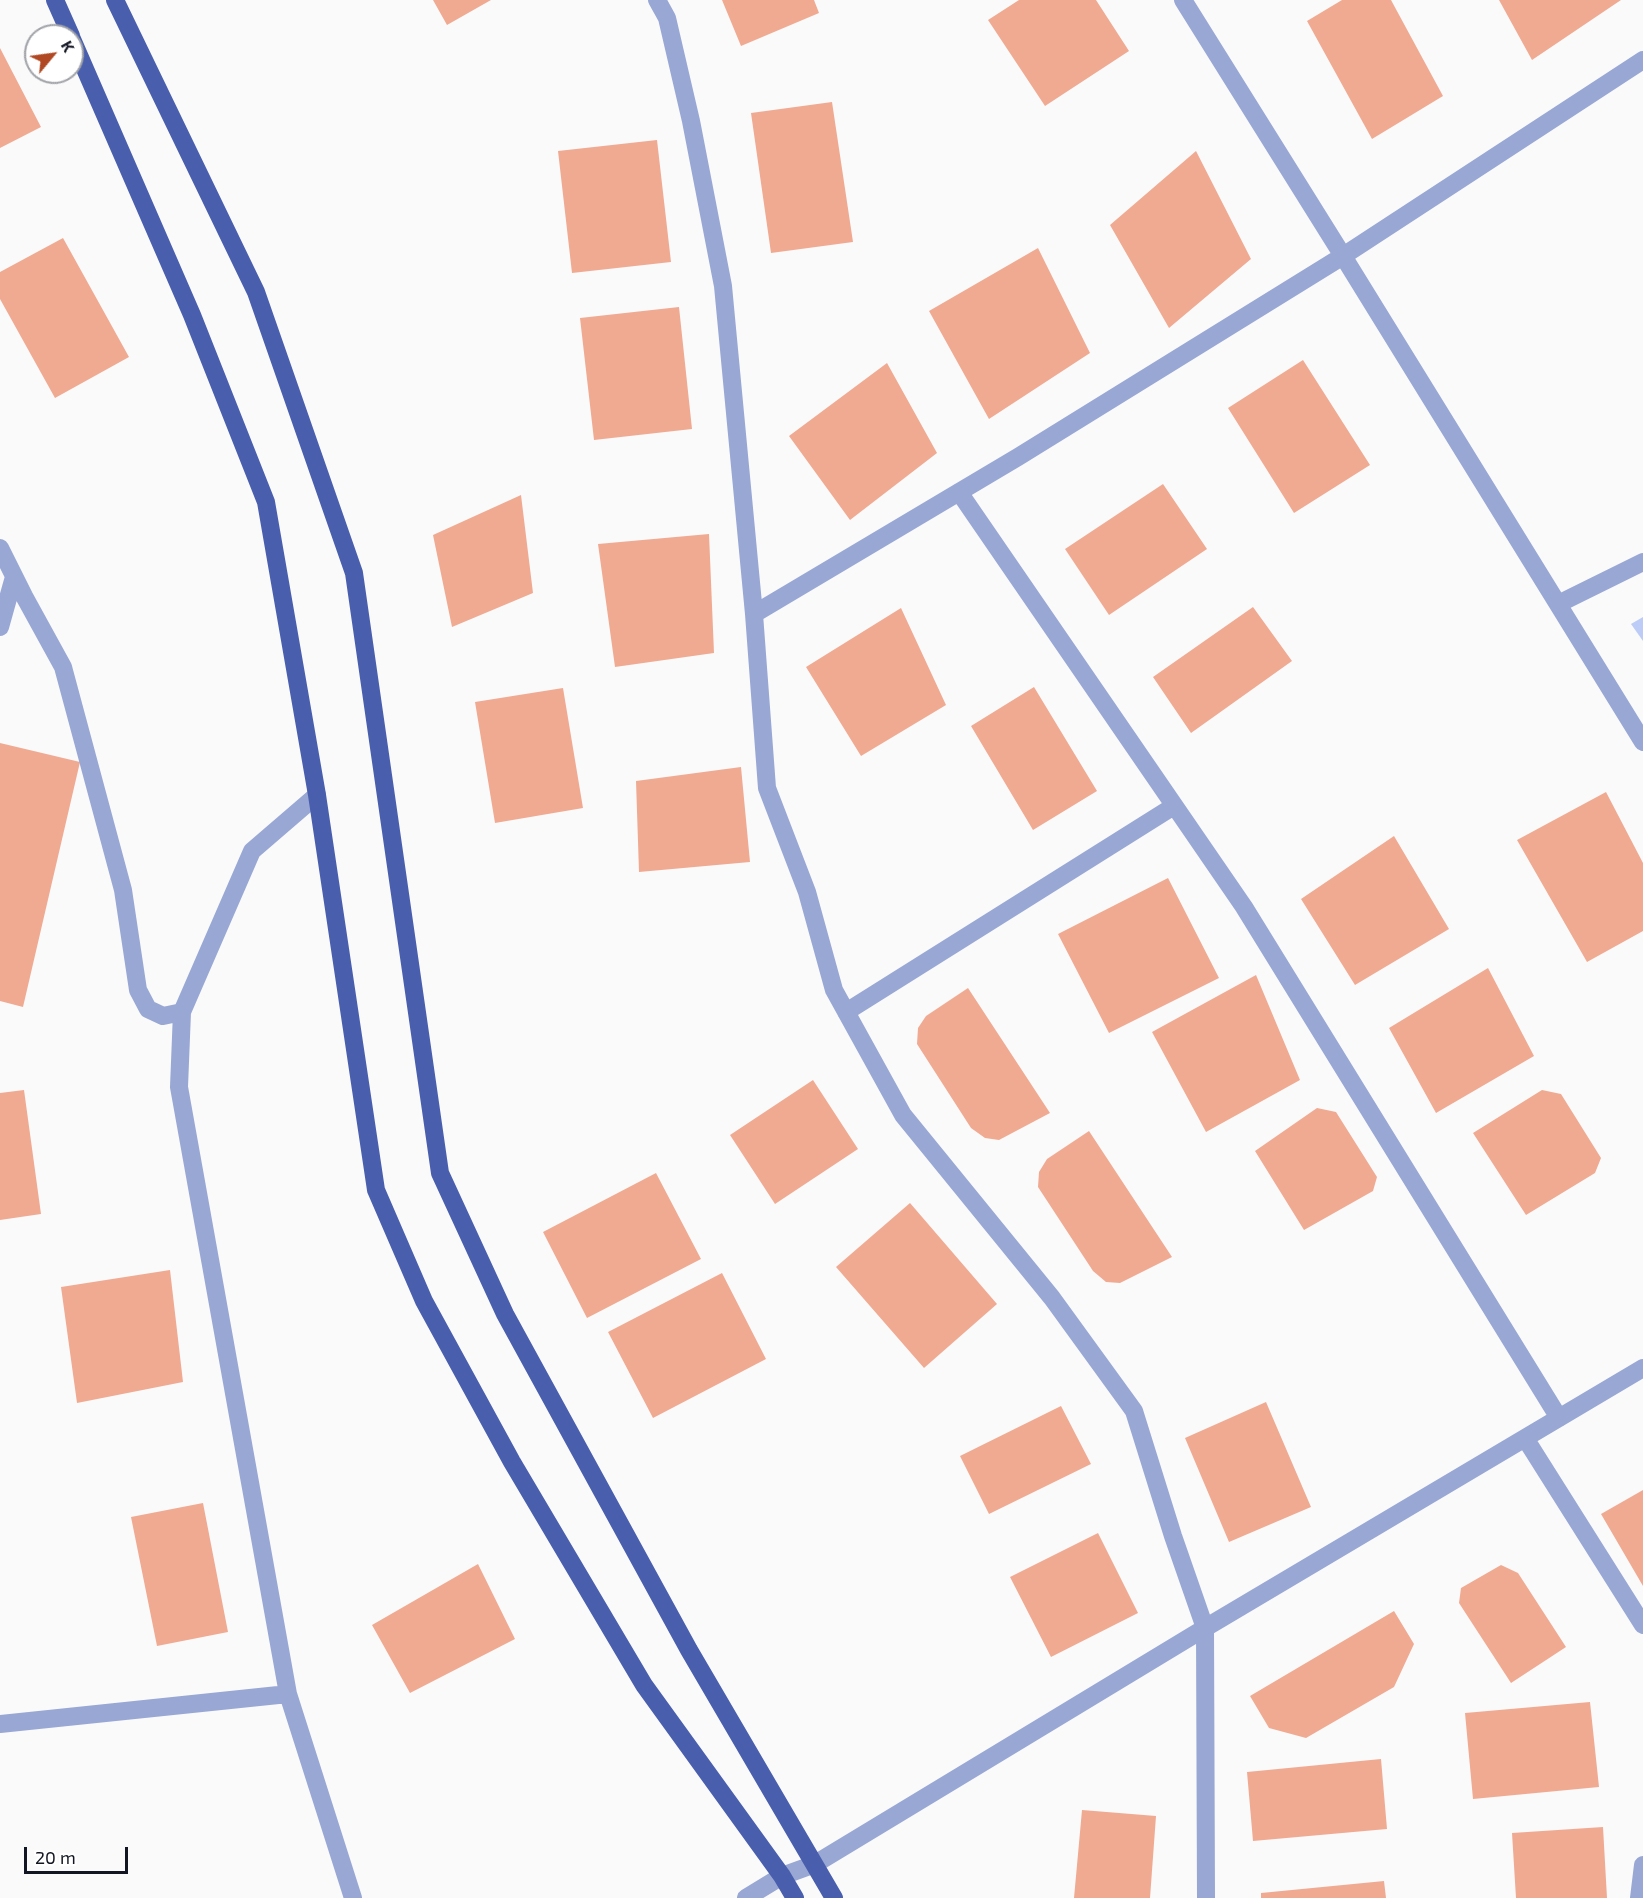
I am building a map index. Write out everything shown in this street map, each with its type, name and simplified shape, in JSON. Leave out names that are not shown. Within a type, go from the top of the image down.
[{"type":"main road","points":[[55,0],[65,24]]},
{"type":"main road","points":[[115,0],[256,292],[354,573],[440,1173],[505,1314],[689,1650],[834,1898]]},
{"type":"main road","points":[[84,68],[192,315],[266,501],[317,795],[376,1190],[424,1301],[512,1462],[644,1685],[782,1876],[795,1898]]},
{"type":"street","points":[[657,0],[668,18],[691,121],[723,286],[754,614],[767,788],[807,892],[834,990],[903,1114],[1053,1298],[1134,1411],[1173,1536],[1205,1628],[1206,1898]]},
{"type":"street","points":[[1183,0],[1643,742]]},
{"type":"street","points":[[754,614],[959,492],[1343,256],[1643,60]]},
{"type":"street","points":[[959,492],[1244,907],[1559,1418]]},
{"type":"street","points":[[0,548],[63,667],[123,890],[138,990],[148,1009],[163,1016],[182,1012]]},
{"type":"street","points":[[1558,603],[1643,562]]},
{"type":"street","points":[[0,627],[15,577]]},
{"type":"street","points":[[317,795],[252,850],[182,1012],[179,1087],[288,1694],[353,1898]]},
{"type":"street","points":[[846,1012],[1174,806]]},
{"type":"street","points":[[746,1898],[782,1876],[815,1864],[1205,1628],[1643,1368]]},
{"type":"street","points":[[1525,1438],[1643,1624]]},
{"type":"street","points":[[0,1724],[288,1694]]},
{"type":"street","points":[[1640,1898],[1643,1865]]},
{"type":"shaded area","points":[[1643,617],[1643,641],[1631,624]]},
{"type":"building","points":[[433,0],[491,0],[447,25]]},
{"type":"building","points":[[722,0],[814,0],[819,13],[741,46]]},
{"type":"building","points":[[1019,0],[1096,0],[1129,51],[1045,106],[988,20]]},
{"type":"building","points":[[1342,0],[1391,0],[1443,96],[1372,139],[1307,21]]},
{"type":"building","points":[[1499,0],[1621,0],[1532,60]]},
{"type":"building","points":[[0,48],[41,127],[0,148]]},
{"type":"building","points":[[832,102],[853,242],[771,253],[751,113]]},
{"type":"building","points":[[657,140],[671,262],[572,273],[558,151]]},
{"type":"building","points":[[1196,151],[1251,259],[1169,328],[1110,225]]},
{"type":"building","points":[[63,238],[129,357],[55,398],[0,299],[0,272]]},
{"type":"building","points":[[1038,248],[1090,353],[989,419],[929,311]]},
{"type":"building","points":[[679,307],[692,429],[594,440],[580,318]]},
{"type":"building","points":[[1303,360],[1370,465],[1294,513],[1228,408]]},
{"type":"building","points":[[887,363],[937,453],[850,520],[789,436]]},
{"type":"building","points":[[1163,484],[1207,549],[1109,615],[1065,549]]},
{"type":"building","points":[[521,495],[533,593],[452,627],[433,535]]},
{"type":"building","points":[[709,534],[714,653],[615,667],[598,544]]},
{"type":"building","points":[[1253,607],[1292,661],[1191,733],[1153,677]]},
{"type":"building","points":[[901,608],[946,705],[861,756],[806,667]]},
{"type":"building","points":[[1034,687],[1097,791],[1033,830],[971,726]]},
{"type":"building","points":[[563,688],[583,808],[495,823],[475,702]]},
{"type":"building","points":[[0,743],[80,762],[23,1007],[0,1001]]},
{"type":"building","points":[[741,767],[750,862],[639,872],[636,781]]},
{"type":"building","points":[[1606,792],[1643,863],[1643,931],[1587,962],[1517,840]]},
{"type":"building","points":[[1394,836],[1449,929],[1355,985],[1301,899]]},
{"type":"building","points":[[1168,878],[1219,978],[1109,1033],[1058,934]]},
{"type":"building","points":[[1488,968],[1534,1056],[1436,1113],[1389,1028]]},
{"type":"building","points":[[1256,975],[1300,1080],[1206,1132],[1152,1032]]},
{"type":"building","points":[[968,988],[1050,1113],[999,1140],[985,1138],[971,1128],[917,1044],[918,1028],[926,1016]]},
{"type":"building","points":[[813,1080],[858,1149],[775,1204],[730,1135]]},
{"type":"building","points":[[24,1090],[41,1214],[0,1220],[0,1093]]},
{"type":"building","points":[[1542,1090],[1561,1094],[1601,1158],[1595,1173],[1526,1215],[1473,1133]]},
{"type":"building","points":[[1317,1108],[1336,1112],[1377,1177],[1373,1191],[1304,1230],[1255,1151]]},
{"type":"building","points":[[1089,1131],[1172,1257],[1120,1283],[1106,1282],[1093,1271],[1038,1187],[1039,1172],[1047,1159]]},
{"type":"building","points":[[656,1173],[701,1259],[587,1318],[543,1232]]},
{"type":"building","points":[[910,1203],[997,1304],[924,1368],[836,1267]]},
{"type":"building","points":[[170,1270],[183,1382],[77,1403],[61,1287]]},
{"type":"building","points":[[722,1273],[766,1359],[653,1418],[608,1332]]},
{"type":"building","points":[[1266,1402],[1311,1507],[1229,1542],[1185,1438]]},
{"type":"building","points":[[1061,1406],[1091,1464],[989,1514],[960,1456]]},
{"type":"building","points":[[1643,1490],[1643,1586],[1601,1514]]},
{"type":"building","points":[[203,1503],[228,1632],[157,1646],[131,1517]]},
{"type":"building","points":[[1098,1533],[1138,1613],[1051,1657],[1010,1577]]},
{"type":"building","points":[[478,1564],[515,1639],[410,1693],[372,1625]]},
{"type":"building","points":[[1501,1565],[1518,1573],[1566,1647],[1511,1683],[1459,1603],[1461,1588]]},
{"type":"building","points":[[1394,1611],[1414,1644],[1394,1687],[1306,1738],[1269,1728],[1250,1696]]},
{"type":"building","points":[[1590,1702],[1599,1787],[1473,1799],[1465,1713]]},
{"type":"building","points":[[1381,1759],[1387,1829],[1253,1841],[1247,1772]]},
{"type":"building","points":[[1082,1810],[1156,1816],[1150,1898],[1074,1898]]},
{"type":"building","points":[[1603,1827],[1607,1898],[1516,1898],[1512,1833]]},
{"type":"building","points":[[1384,1881],[1386,1898],[1261,1898],[1261,1893]]}]
